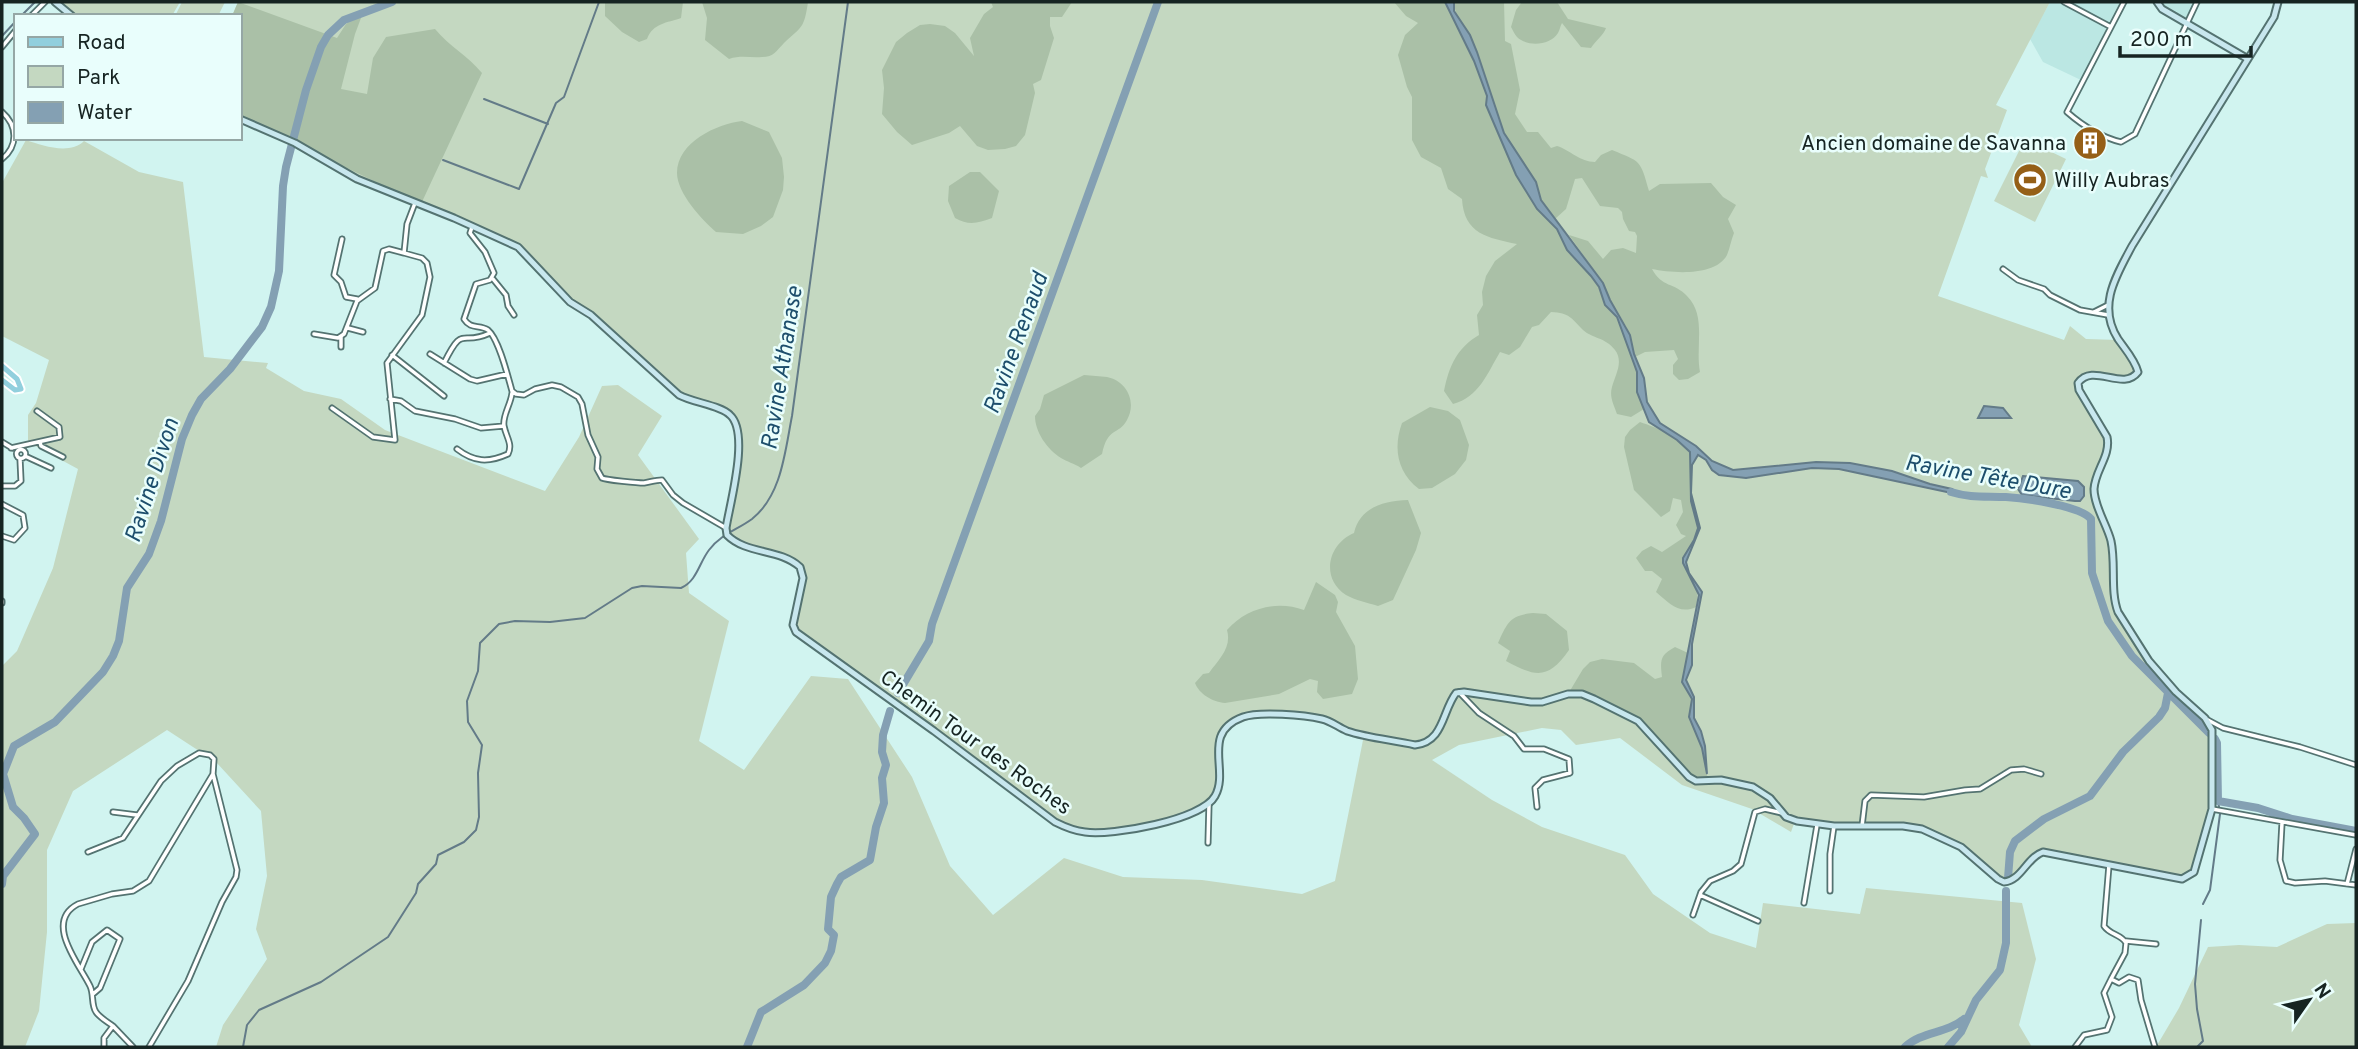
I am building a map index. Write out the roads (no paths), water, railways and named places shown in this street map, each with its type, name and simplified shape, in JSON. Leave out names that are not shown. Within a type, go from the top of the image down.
[{"type":"main road","points":[[2,366],[17,379],[21,389],[15,390],[2,380]]},
{"type":"street","points":[[55,2],[70,14]]},
{"type":"street","points":[[2064,2],[2111,27]]},
{"type":"street","points":[[2124,2],[2067,111],[2082,125],[2122,142],[2135,134],[2197,2]]},
{"type":"street","points":[[2157,2],[2162,9],[2248,59]]},
{"type":"street","points":[[1208,843],[1209,805],[1219,787],[1217,747],[1223,733],[1233,722],[1261,714],[1322,719],[1347,731],[1415,745],[1422,744],[1442,728],[1453,695],[1458,692],[1531,702],[1542,702],[1568,694],[1582,694],[1638,721],[1689,777],[1696,781],[1721,780],[1744,784],[1765,793],[1782,813],[1794,821],[1817,825],[1903,826],[1922,829],[1961,847],[1998,880],[2004,882],[2017,877],[2032,857],[2043,852],[2172,879],[2189,876],[2194,872],[2212,809],[2213,735],[2205,718],[2165,680],[2139,648],[2115,604],[2115,564],[2110,539],[2094,494],[2095,479],[2108,445],[2079,390],[2078,383],[2085,377],[2098,375],[2125,380],[2134,377],[2138,372],[2137,366],[2114,332],[2108,315],[2113,284],[2132,246],[2274,17],[2278,2]]},
{"type":"street","points":[[2,47],[14,33]]},
{"type":"street","points":[[2,112],[10,119],[14,134]]},
{"type":"street","points":[[242,119],[286,139],[357,179],[511,243],[525,252],[570,302],[591,315],[680,395],[690,401],[722,410],[733,417],[740,447],[726,528],[683,503],[662,480],[644,483],[602,478],[597,469],[598,457],[588,435],[578,397],[552,384],[535,388],[524,395],[512,391]]},
{"type":"street","points":[[2,159],[13,148],[15,140]]},
{"type":"street","points":[[404,253],[407,225],[415,203]]},
{"type":"street","points":[[472,226],[470,233],[485,252],[493,268],[493,279],[506,295],[508,306],[514,315]]},
{"type":"street","points":[[342,239],[334,275],[341,282],[346,297],[359,299]]},
{"type":"street","points":[[332,408],[373,437],[396,440],[387,363],[422,315],[430,277],[427,263],[422,258],[389,249],[383,251],[375,288],[355,304],[348,328],[341,337],[341,347]]},
{"type":"street","points":[[2003,270],[2080,310],[2108,315]]},
{"type":"street","points":[[457,449],[474,460],[482,461],[505,456],[510,447],[504,426],[512,391],[506,367],[490,333],[484,328],[471,327],[464,319],[477,284],[493,279]]},
{"type":"street","points":[[2093,313],[2108,305]]},
{"type":"street","points":[[348,328],[363,332]]},
{"type":"street","points":[[444,363],[458,339],[490,333]]},
{"type":"street","points":[[314,334],[341,337]]},
{"type":"street","points":[[430,354],[477,381],[507,374]]},
{"type":"street","points":[[392,355],[444,396]]},
{"type":"street","points":[[390,399],[401,401],[415,411],[455,419],[481,428],[504,426]]},
{"type":"street","points":[[11,448],[58,438],[61,432],[37,411]]},
{"type":"street","points":[[2,442],[17,451],[17,457],[51,468]]},
{"type":"street","points":[[40,442],[41,446],[64,457]]},
{"type":"street","points":[[2,486],[15,486],[21,481],[22,458]]},
{"type":"street","points":[[2,504],[23,515],[25,528],[14,540],[2,536]]},
{"type":"street","name":"Chemin Tour des Roches","points":[[726,528],[727,535],[736,544],[785,557],[800,567],[803,578],[793,625],[796,632],[1055,822],[1071,830],[1087,833],[1124,831],[1199,812],[1209,805]]},
{"type":"street","points":[[1458,692],[1479,713],[1514,736],[1524,749],[1544,749],[1569,759],[1570,774],[1543,780],[1535,788],[1537,807]]},
{"type":"street","points":[[2205,718],[2223,728],[2300,747],[2356,765]]},
{"type":"street","points":[[88,852],[123,838],[152,792],[172,770],[199,753],[210,755],[214,759],[213,774],[237,870],[236,877],[222,902],[188,981],[149,1047]]},
{"type":"street","points":[[1863,826],[1865,801],[1871,795],[1924,797],[1980,789],[2011,770],[2024,769],[2041,774]]},
{"type":"street","points":[[133,1047],[96,1013],[93,994],[65,938],[65,917],[69,910],[78,904],[144,886],[171,847],[213,774]]},
{"type":"street","points":[[1693,915],[1701,893],[1710,881],[1733,871],[1741,864],[1755,812],[1765,809],[1782,813]]},
{"type":"street","points":[[2212,809],[2356,835]]},
{"type":"street","points":[[113,813],[137,815]]},
{"type":"street","points":[[2282,823],[2280,860],[2286,881],[2356,885]]},
{"type":"street","points":[[1804,903],[1817,825]]},
{"type":"street","points":[[1830,891],[1830,854],[1834,826]]},
{"type":"street","points":[[2347,884],[2356,849]]},
{"type":"street","points":[[2109,865],[2104,926],[2109,933],[2126,941],[2156,944]]},
{"type":"street","points":[[1701,893],[1758,920]]},
{"type":"street","points":[[81,969],[92,942],[107,930],[120,939],[100,988],[93,994]]},
{"type":"street","points":[[2075,1047],[2084,1035],[2107,1030],[2112,1017],[2104,993],[2125,953],[2126,941]]},
{"type":"street","points":[[2111,979],[2119,983],[2129,977],[2138,979],[2141,1000],[2155,1047]]},
{"type":"street","points":[[104,1047],[104,1038],[113,1026]]},
{"type":"water","points":[[1445,2],[1454,2],[1454,11],[1470,35],[1504,133],[1536,182],[1541,200],[1603,283],[1630,335],[1644,378],[1647,402],[1660,423],[1696,446],[1712,461],[1733,470],[1816,462],[1850,463],[1892,471],[1952,489],[1961,495],[1839,469],[1812,468],[1746,478],[1719,475],[1698,455],[1692,465],[1691,493],[1700,528],[1686,562],[1689,573],[1702,592],[1692,644],[1692,665],[1686,680],[1694,697],[1694,718],[1705,746],[1707,774],[1702,748],[1689,717],[1692,699],[1682,682],[1699,595],[1683,563],[1698,528],[1691,501],[1690,452],[1649,422],[1637,392],[1637,372],[1617,317],[1605,305],[1599,287],[1567,250],[1557,229],[1537,209],[1516,175],[1486,105],[1487,96],[1474,61]]},
{"type":"water","points":[[1984,406],[2003,408],[2011,418],[1978,418]]},
{"type":"water","points":[[2023,476],[2078,481],[2084,487],[2084,496],[2080,501],[2075,501],[2022,495],[2018,489]]},
{"type":"waterway","points":[[23,14],[35,2]]},
{"type":"waterway","name":"Ravine Divon","points":[[2,884],[3,876],[35,834],[13,807],[3,774],[14,746],[55,722],[103,672],[113,656],[119,641],[127,588],[149,554],[161,521],[182,439],[192,415],[201,399],[230,369],[262,327],[271,307],[279,271],[286,167],[306,90],[321,47],[328,35],[344,20],[392,2]]},
{"type":"waterway","points":[[443,160],[519,189],[556,103],[564,97],[599,2]]},
{"type":"waterway","name":"Ravine Athanase","points":[[243,1047],[247,1025],[259,1010],[321,982],[388,937],[416,893],[418,884],[436,864],[438,855],[464,842],[476,830],[482,745],[468,722],[467,701],[478,671],[480,643],[499,624],[585,618],[632,588],[681,588],[694,576],[714,545],[752,519],[770,498],[781,472],[792,416],[848,2]]},
{"type":"waterway","name":"Ravine Renaud","points":[[898,693],[929,641],[932,624],[1158,2]]},
{"type":"waterway","points":[[2,36],[14,23]]},
{"type":"waterway","points":[[484,99],[548,124]]},
{"type":"waterway","name":"Ravine Tête Dure","points":[[1951,492],[2052,504],[2076,510],[2091,519],[2092,573],[2108,621],[2132,656],[2209,733]]},
{"type":"waterway","name":"Ravine Tête Dure","points":[[2008,878],[2010,852],[2015,841],[2044,819],[2090,796],[2123,752],[2159,717],[2165,708],[2168,693]]},
{"type":"waterway","name":"Ravine Renaud","points":[[747,1047],[761,1012],[804,985],[825,963],[834,935],[828,929],[831,897],[841,877],[870,860],[884,803],[882,778],[886,765],[882,752],[883,735],[890,711]]},
{"type":"waterway","points":[[2215,739],[2218,801],[2356,831]]},
{"type":"waterway","points":[[2218,801],[2219,807]]},
{"type":"waterway","points":[[2203,904],[2210,890],[2220,814]]},
{"type":"waterway","name":"Ravine Tête Dure","points":[[1948,1047],[1961,1032],[1976,1000],[2000,970],[2006,943],[2006,891]]},
{"type":"waterway","points":[[2197,1047],[2203,1041],[2195,984],[2201,920]]},
{"type":"waterway","points":[[1905,1047],[1919,1038],[1964,1019]]},
{"type":"place","name":"Ancien domaine de Savanna","points":[[2090,143]]},
{"type":"place","name":"Willy Aubras","points":[[2030,180]]}]
